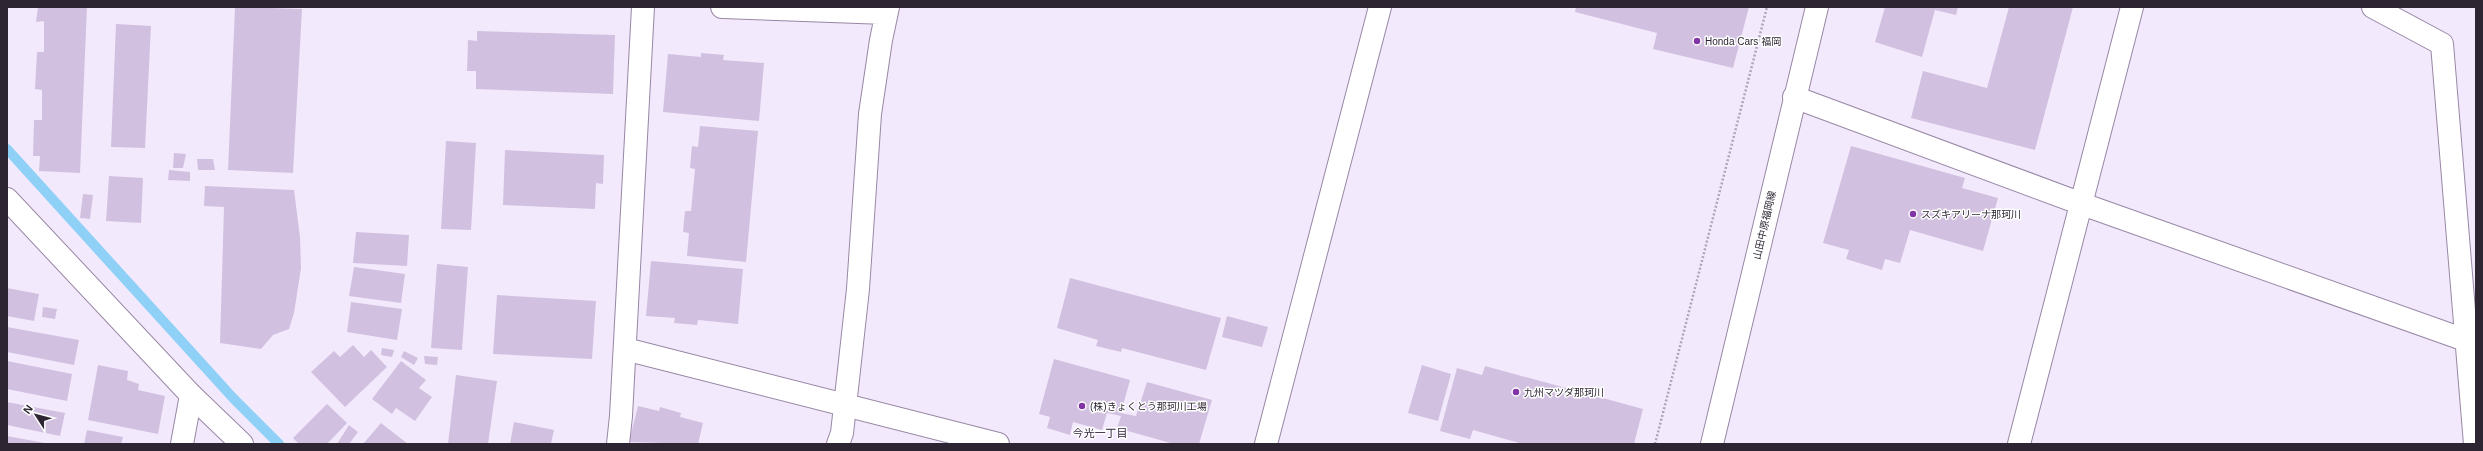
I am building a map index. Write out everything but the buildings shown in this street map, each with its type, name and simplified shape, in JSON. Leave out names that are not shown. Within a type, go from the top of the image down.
[{"type":"street","points":[[618,444],[643,7]]},
{"type":"street","points":[[722,7],[887,10],[870,114],[858,289],[849,354],[845,405],[838,444]]},
{"type":"street","points":[[1266,444],[1380,7]]},
{"type":"street","name":"山田中原福岡線","points":[[1712,444],[1794,97],[1817,7]]},
{"type":"street","points":[[2019,444],[2132,7]]},
{"type":"street","points":[[2373,7],[2442,44],[2468,341],[2475,444]]},
{"type":"street","points":[[1794,97],[2082,204],[2468,341]]},
{"type":"street","points":[[7,199],[191,395],[242,444]]},
{"type":"street","points":[[624,349],[998,444]]},
{"type":"street","points":[[182,444],[191,395]]},
{"type":"path","points":[[1655,444],[1767,7]]},
{"type":"waterway","points":[[7,149],[233,398],[279,444]]},
{"type":"place","name":"Honda Cars 福岡","points":[[1697,41]]},
{"type":"place","name":"スズキアリーナ那珂川","points":[[1913,214]]},
{"type":"place","name":"九州マツダ那珂川","points":[[1516,392]]},
{"type":"place","name":"(株)きょくとう那珂川工場","points":[[1082,406]]},
{"type":"district","name":"今光一丁目","points":[[1100,433]]}]
